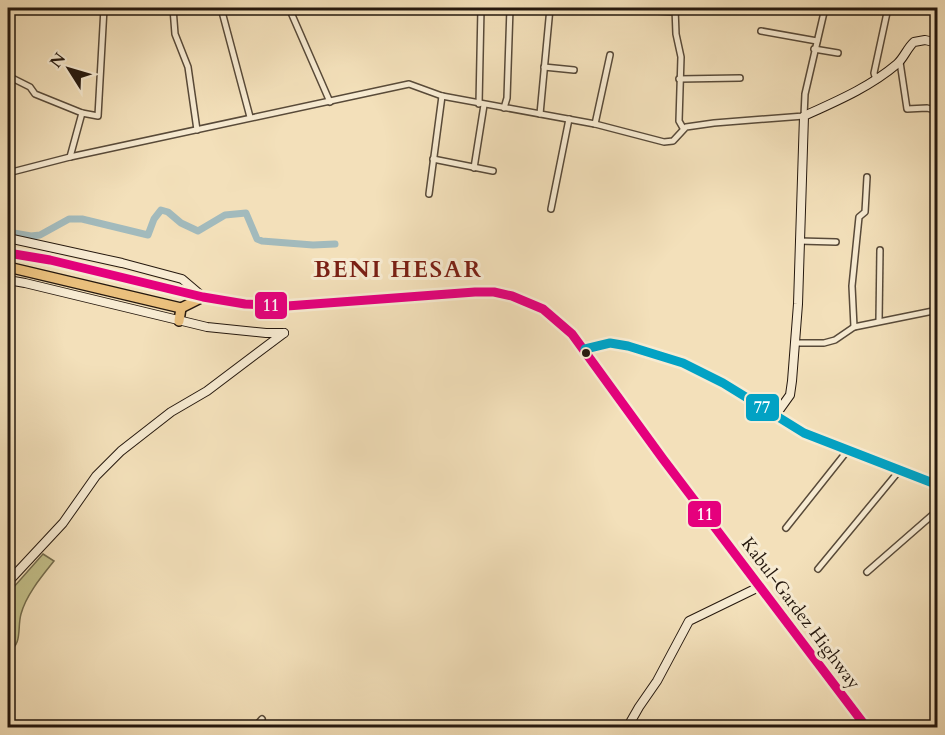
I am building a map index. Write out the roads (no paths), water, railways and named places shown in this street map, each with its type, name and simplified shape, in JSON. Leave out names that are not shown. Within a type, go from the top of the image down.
[{"type":"highway","name":"Kabul-Gardez Highway","points":[[8,253],[50,260],[203,297],[245,304],[287,306],[452,293],[494,292],[512,296],[543,309],[558,320],[585,349],[663,459],[867,728]]},
{"type":"highway","points":[[8,267],[181,308],[203,297]]},
{"type":"highway","points":[[179,321],[181,308]]},
{"type":"street","points":[[8,76],[30,87],[35,94],[82,113],[98,116],[104,8]]},
{"type":"street","points":[[172,8],[176,34],[188,67],[197,130]]},
{"type":"street","points":[[221,8],[250,117]]},
{"type":"street","points":[[289,8],[330,102]]},
{"type":"street","points":[[474,168],[482,104],[481,8]]},
{"type":"street","points":[[504,108],[507,98],[510,8]]},
{"type":"street","points":[[540,114],[550,8]]},
{"type":"street","points":[[601,8],[675,10],[676,34],[681,57],[679,121],[683,128]]},
{"type":"street","points":[[775,416],[790,395],[798,304],[804,116],[814,49],[825,8]]},
{"type":"street","points":[[876,80],[874,73],[888,8]]},
{"type":"street","points":[[761,31],[817,41]]},
{"type":"street","points":[[683,128],[714,123],[804,116],[876,80],[900,62],[914,42],[919,40],[938,42]]},
{"type":"street","points":[[814,49],[838,53]]},
{"type":"street","points":[[595,124],[610,55]]},
{"type":"street","points":[[900,62],[907,109],[927,108],[938,111]]},
{"type":"street","points":[[544,67],[574,70]]},
{"type":"street","points":[[679,79],[740,78]]},
{"type":"street","points":[[8,173],[70,157],[408,84],[442,96],[595,124],[664,141],[673,141],[678,138],[683,128]]},
{"type":"street","points":[[429,194],[442,96]]},
{"type":"street","points":[[70,157],[82,113]]},
{"type":"street","points":[[550,209],[568,119]]},
{"type":"street","points":[[433,159],[493,171]]},
{"type":"street","points":[[854,327],[852,286],[859,217],[865,212],[867,177]]},
{"type":"street","points":[[8,238],[122,262],[182,279],[203,297]]},
{"type":"street","points":[[799,241],[836,242]]},
{"type":"street","points":[[879,321],[880,250]]},
{"type":"street","points":[[8,280],[179,321],[219,328],[284,333],[207,391],[171,412],[122,451],[96,476],[63,523],[8,582]]},
{"type":"street","points":[[794,343],[824,343],[835,340],[854,327],[938,310]]},
{"type":"street","points":[[585,349],[610,343],[628,346],[703,371],[804,433],[938,485]]},
{"type":"street","points":[[786,528],[848,450]]},
{"type":"street","points":[[818,568],[899,471]]},
{"type":"street","points":[[867,572],[938,510]]},
{"type":"street","points":[[627,728],[657,681],[689,621],[761,586]]},
{"type":"street","points":[[254,728],[262,719]]},
{"type":"waterway","points":[[8,232],[31,236],[40,235],[69,219],[82,219],[148,235],[154,219],[161,210],[198,231],[225,215],[246,213],[257,239],[262,241],[313,245],[335,244]]},
{"type":"district","name":"BENI HESAR","points":[[398,269]]}]
